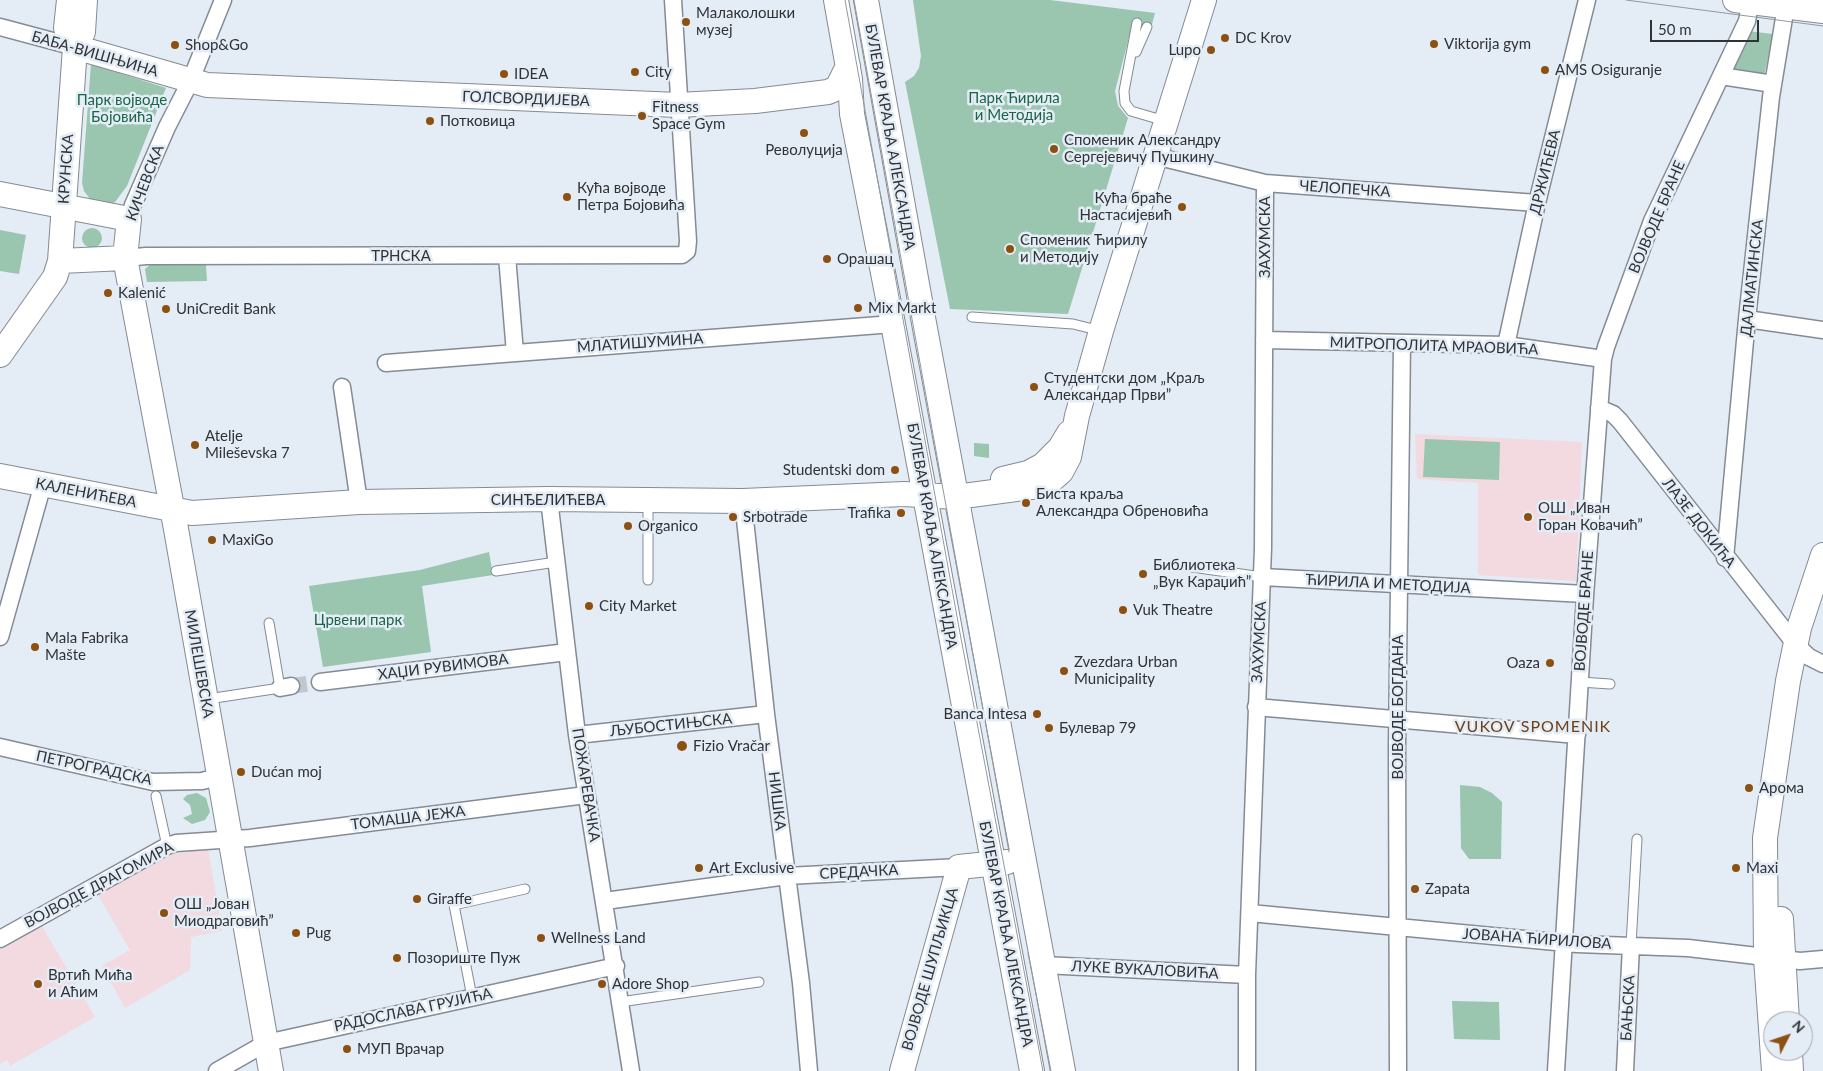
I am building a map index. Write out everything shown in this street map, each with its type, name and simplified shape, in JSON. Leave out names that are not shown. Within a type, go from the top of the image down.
[{"type":"main road","name":"КРУНСКА","points":[[69,0],[66,28],[75,47]]},
{"type":"main road","name":"КРУНСКА","points":[[0,355],[55,277],[60,261],[75,47],[83,32],[85,0]]},
{"type":"main road","name":"БУЛЕВАР КРАЉА АЛЕКСАНДРА","points":[[836,0],[848,66],[852,114],[1032,1071]]},
{"type":"main road","name":"БУЛЕВАР КРАЉА АЛЕКСАНДРА","points":[[866,0],[1063,1071]]},
{"type":"main road","name":"СИНЂЕЛИЋЕВА","points":[[172,511],[192,513],[359,502],[549,499],[743,501],[924,494],[1036,487],[1052,480],[1061,472],[1069,457],[1077,416],[1101,331],[1204,0]]},
{"type":"main road","points":[[1746,1],[1787,3],[1823,10]]},
{"type":"main road","name":"БАБА-ВИШЊИНА","points":[[75,47],[190,82]]},
{"type":"main road","name":"ГОЛСВОРДИЈЕВА","points":[[190,82],[216,86],[678,106],[755,102],[828,92],[837,88],[848,66]]},
{"type":"main road","points":[[0,194],[64,208],[129,219]]},
{"type":"main road","name":"КИЧЕВСКА","points":[[125,258],[129,219]]},
{"type":"main road","points":[[60,261],[125,258]]},
{"type":"main road","name":"МИЛЕШЕВСКА","points":[[125,258],[172,511],[271,1071]]},
{"type":"main road","name":"КАЛЕНИЋЕВА","points":[[0,476],[172,511]]},
{"type":"main road","points":[[1809,655],[1823,555]]},
{"type":"main road","points":[[1774,1071],[1774,959],[1782,836],[1798,702],[1823,606]]},
{"type":"main road","name":"СРЕДАЧКА","points":[[959,867],[1024,859]]},
{"type":"main road","name":"ВОЈВОДЕ ШУПЉИКЦА","points":[[902,1071],[959,867]]},
{"type":"main road","points":[[1774,959],[1785,1011]]},
{"type":"street","name":"КИЧЕВСКА","points":[[129,219],[133,204],[167,127],[190,82],[224,0]]},
{"type":"street","points":[[673,0],[678,106]]},
{"type":"street","name":"ДРЖИЋЕВА","points":[[1506,345],[1537,203],[1587,0]]},
{"type":"street","name":"ВОЈВОДЕ БРАНЕ","points":[[1556,1071],[1566,942],[1585,594],[1603,359],[1652,221],[1747,21],[1746,1]]},
{"type":"street","name":"ДАЛМАТИНСКА","points":[[1725,558],[1747,319],[1773,84],[1787,3]]},
{"type":"street","name":"БАБА-ВИШЊИНА","points":[[0,27],[75,47]]},
{"type":"street","points":[[1721,76],[1773,84]]},
{"type":"street","name":"ТРНСКА","points":[[125,258],[146,256],[678,256],[688,248],[678,106]]},
{"type":"street","name":"ЧЕЛОПЕЧКА","points":[[1155,156],[1265,183],[1537,203]]},
{"type":"street","name":"ЗАХУМСКА","points":[[1247,1071],[1247,976],[1262,577],[1265,183]]},
{"type":"street","points":[[507,256],[515,353]]},
{"type":"street","points":[[1747,319],[1823,330]]},
{"type":"street","name":"МЛАТИШУМИНА","points":[[386,363],[893,324]]},
{"type":"street","name":"МИТРОПОЛИТА МРАОВИЋА","points":[[1264,340],[1506,345],[1603,359]]},
{"type":"street","name":"ВОЈВОДЕ БОГДАНА","points":[[1398,1071],[1398,719],[1402,344]]},
{"type":"street","points":[[342,387],[359,502]]},
{"type":"street","name":"ЛАЗЕ ДОКИЋА","points":[[1598,408],[1613,414],[1620,421],[1725,558],[1809,655]]},
{"type":"street","points":[[0,637],[43,484]]},
{"type":"street","name":"ПОЖАРЕВАЧКА","points":[[549,499],[577,735],[616,966],[631,1071]]},
{"type":"street","name":"НИШКА","points":[[743,501],[766,714],[801,983],[809,1071]]},
{"type":"street","name":"ЋИРИЛА И МЕТОДИЈА","points":[[1262,577],[1585,594]]},
{"type":"street","name":"ХАЏИ РУВИМОВА","points":[[320,682],[567,652]]},
{"type":"street","points":[[1256,707],[1578,735]]},
{"type":"street","name":"ЉУБОСТИЊСКА","points":[[577,735],[766,714]]},
{"type":"street","name":"ПЕТРОГРАДСКА","points":[[0,748],[153,782],[202,781],[218,777]]},
{"type":"street","name":"ТОМАША ЈЕЖА","points":[[230,839],[586,795]]},
{"type":"street","name":"ВОЈВОДЕ ДРАГОМИРА","points":[[0,939],[167,846],[186,841],[230,839]]},
{"type":"street","name":"СРЕДАЧКА","points":[[605,901],[787,876],[959,867]]},
{"type":"street","name":"ЈОВАНА ЋИРИЛОВА","points":[[1250,914],[1398,929],[1566,942],[1688,948],[1774,959],[1823,959]]},
{"type":"street","name":"БАЊСКА","points":[[1625,1071],[1631,945]]},
{"type":"street","name":"ЛУКЕ ВУКАЛОВИЋА","points":[[1043,965],[1247,976]]},
{"type":"street","name":"РАДОСЛАВА ГРУЈИЋА","points":[[217,1071],[266,1043],[616,966]]},
{"type":"lane","points":[[1137,23],[1131,63],[1124,91],[1125,103],[1131,111],[1165,122]]},
{"type":"lane","points":[[1131,63],[1147,26]]},
{"type":"lane","points":[[972,317],[1073,324],[1101,331]]},
{"type":"lane","points":[[648,501],[648,580]]},
{"type":"lane","points":[[496,571],[556,562]]},
{"type":"lane","name":"ЋИРИЛА И МЕТОДИЈА","points":[[1192,567],[1262,577]]},
{"type":"lane","points":[[205,700],[285,687],[268,623]]},
{"type":"lane","points":[[1580,682],[1610,684]]},
{"type":"lane","points":[[156,796],[167,846]]},
{"type":"lane","points":[[1631,945],[1637,839]]},
{"type":"lane","points":[[472,997],[454,905],[525,889]]},
{"type":"lane","points":[[620,1002],[759,982]]},
{"type":"shaded area","name":"ОШ „Иван Горан Ковачић”","points":[[1415,434],[1582,442],[1576,581],[1478,575],[1478,483],[1417,479]]},
{"type":"shaded area","name":"ОШ „Јован Миодраговић”","points":[[208,848],[222,931],[191,937],[190,970],[125,1008],[102,966],[130,950],[98,895],[164,856]]},
{"type":"shaded area","name":"Вртић Мића и Аћим","points":[[42,926],[95,1017],[10,1066],[7,1060],[0,1064],[0,950]]},
{"type":"green space","name":"Парк Ћирила и Методија","points":[[913,0],[1050,0],[1155,13],[1151,28],[1133,22],[1115,91],[1118,106],[1128,118],[1068,314],[950,309],[905,82],[914,76],[919,68],[921,56]]},
{"type":"green space","points":[[1748,31],[1773,34],[1764,76],[1733,70]]},
{"type":"green space","name":"Парк војводе Бојовића","points":[[91,64],[166,88],[127,186],[115,202],[109,205],[97,204],[90,199],[84,191],[82,183]]},
{"type":"green space","points":[[92,228],[99,231],[102,238],[99,245],[92,248],[85,245],[82,238],[85,231]]},
{"type":"green space","points":[[0,230],[26,235],[19,274],[0,271]]},
{"type":"green space","points":[[150,265],[206,265],[207,281],[147,282],[145,269]]},
{"type":"green space","points":[[1425,439],[1500,442],[1499,480],[1423,477]]},
{"type":"green space","points":[[974,443],[989,444],[989,458],[974,456]]},
{"type":"green space","name":"Црвени парк","points":[[489,552],[493,575],[422,586],[431,652],[323,667],[309,586],[420,570]]},
{"type":"green space","points":[[1460,785],[1480,787],[1492,793],[1502,802],[1501,859],[1469,859],[1461,848]]},
{"type":"green space","points":[[197,793],[206,798],[210,812],[205,820],[192,824],[183,818],[192,814],[190,805],[183,799],[187,795]]},
{"type":"green space","points":[[1452,1001],[1499,1002],[1500,1040],[1454,1039]]},
{"type":"tunnel","points":[[291,686],[320,682]]},
{"type":"tram line","points":[[845,0],[960,633],[1043,1071]]},
{"type":"tram line","points":[[854,0],[1009,852]]},
{"type":"tram line","points":[[1626,0],[1823,26]]},
{"type":"tram line","points":[[1028,953],[1051,1071]]},
{"type":"place","name":"Малаколошки музеј","points":[[686,22]]},
{"type":"place","name":"DC Krov","points":[[1225,38]]},
{"type":"place","name":"Viktorija gym","points":[[1434,44]]},
{"type":"place","name":"Shop&Go","points":[[175,45]]},
{"type":"place","name":"Lupo","points":[[1211,50]]},
{"type":"place","name":"AMS Osiguranje","points":[[1545,70]]},
{"type":"place","name":"City","points":[[635,72]]},
{"type":"place","name":"IDEA","points":[[504,74]]},
{"type":"place","name":"Fitness Space Gym","points":[[642,116]]},
{"type":"place","name":"Потковица","points":[[430,121]]},
{"type":"place","name":"Револуција","points":[[804,133]]},
{"type":"place","name":"Споменик Александру Сергејевичу Пушкину","points":[[1054,149]]},
{"type":"place","name":"Кућа војводе Петра Бојовића","points":[[567,197]]},
{"type":"place","name":"Кућа браће Настасијевић","points":[[1182,207]]},
{"type":"place","name":"Споменик Ћирилу и Методију","points":[[1010,249]]},
{"type":"place","name":"Орашац","points":[[827,259]]},
{"type":"place","name":"Kalenić","points":[[108,293]]},
{"type":"place","name":"Mix Markt","points":[[858,308]]},
{"type":"place","name":"UniCredit Bank","points":[[166,309]]},
{"type":"place","name":"Студентски дом „Краљ Александар Први”","points":[[1034,387]]},
{"type":"place","name":"Atelje Mileševska 7","points":[[195,445]]},
{"type":"place","name":"Studentski dom","points":[[895,470]]},
{"type":"place","name":"Биста краља Александра Обреновића","points":[[1026,503]]},
{"type":"place","name":"Trafika","points":[[901,513]]},
{"type":"place","name":"Srbotrade","points":[[733,517]]},
{"type":"place","name":"ОШ „Иван Горан Ковачић”","points":[[1528,517]]},
{"type":"place","name":"Organico","points":[[628,526]]},
{"type":"place","name":"MaxiGo","points":[[212,540]]},
{"type":"place","name":"Библиотека „Вук Караџић”","points":[[1143,574]]},
{"type":"place","name":"City Market","points":[[589,606]]},
{"type":"place","name":"Vuk Theatre","points":[[1123,610]]},
{"type":"place","name":"Mala Fabrika Mašte","points":[[35,647]]},
{"type":"place","name":"Oaza","points":[[1550,663]]},
{"type":"place","name":"Zvezdara Urban Municipality","points":[[1064,671]]},
{"type":"place","name":"Banca Intesa","points":[[1037,714]]},
{"type":"place","name":"Булевар 79","points":[[1049,728]]},
{"type":"place","name":"Fizio Vračar","points":[[682,746]]},
{"type":"place","name":"Dućan moj","points":[[241,772]]},
{"type":"place","name":"Арома","points":[[1749,788]]},
{"type":"place","name":"Art Exclusive","points":[[699,868]]},
{"type":"place","name":"Maxi","points":[[1736,868]]},
{"type":"place","name":"Zapata","points":[[1415,889]]},
{"type":"place","name":"Giraffe","points":[[417,899]]},
{"type":"place","name":"ОШ „Јован Миодраговић”","points":[[164,913]]},
{"type":"place","name":"Pug","points":[[296,933]]},
{"type":"place","name":"Wellness Land","points":[[541,938]]},
{"type":"place","name":"Позориште Пуж","points":[[397,958]]},
{"type":"place","name":"Вртић Мића и Аћим","points":[[38,984]]},
{"type":"place","name":"Adore Shop","points":[[602,984]]},
{"type":"place","name":"МУП Врачар","points":[[347,1049]]},
{"type":"district","name":"VUKOV SPOMENIK","points":[[1533,727]]}]
